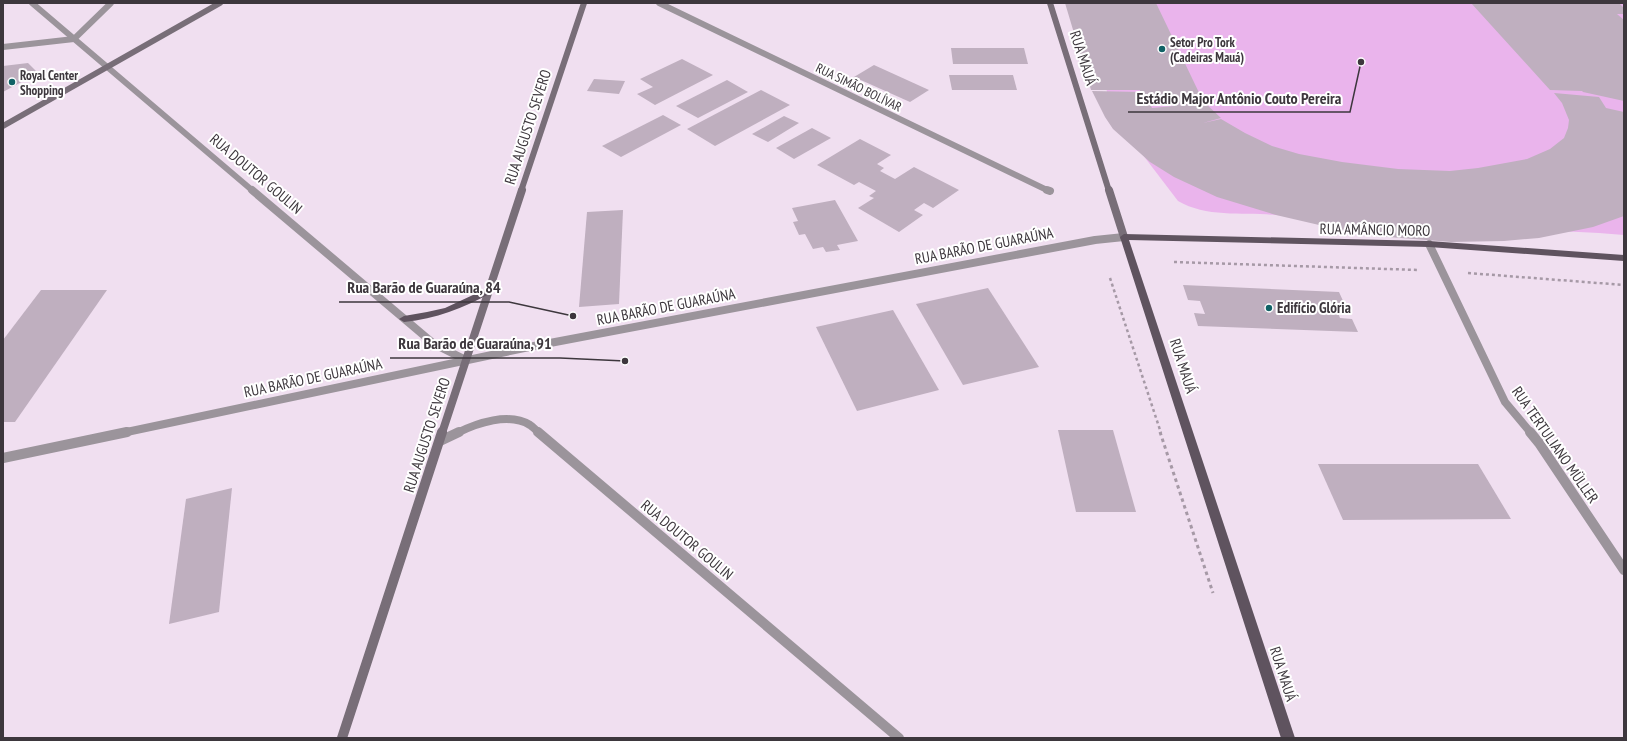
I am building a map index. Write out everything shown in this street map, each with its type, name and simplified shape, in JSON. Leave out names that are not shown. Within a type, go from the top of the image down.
[{"type":"main road","points":[[3,126],[220,3]]},
{"type":"main road","name":"RUA AUGUSTO SEVERO","points":[[342,738],[584,3]]},
{"type":"main road","name":"RUA MAUÁ","points":[[1050,3],[1124,237],[1288,738]]},
{"type":"main road","name":"RUA AMÂNCIO MORO","points":[[1124,237],[1429,244],[1624,258]]},
{"type":"main road","points":[[404,319],[424,318],[444,313],[488,291]]},
{"type":"street","name":"RUA DOUTOR GOULIN","points":[[32,3],[434,344],[466,360]]},
{"type":"street","points":[[3,47],[74,39],[111,3]]},
{"type":"street","name":"RUA SIMÃO BOLÍVAR","points":[[659,3],[1050,190]]},
{"type":"street","name":"RUA BARÃO DE GUARAÚNA","points":[[3,458],[466,360],[1088,241],[1124,237]]},
{"type":"street","name":"RUA TERTULIANO MÜLLER","points":[[1429,244],[1505,402],[1540,443],[1624,570]]},
{"type":"street","name":"RUA DOUTOR GOULIN","points":[[440,441],[477,424],[495,420],[514,419],[529,424],[899,738]]},
{"type":"path","points":[[1174,262],[1442,271],[1624,285]]},
{"type":"path","points":[[1110,278],[1214,595]]},
{"type":"shaded area","points":[[1077,3],[1624,3],[1624,235],[1398,226],[1264,214],[1213,212],[1189,206],[1178,201],[1117,121]]},
{"type":"building","points":[[1065,3],[1156,3],[1203,101],[1221,118],[1203,123],[1221,119],[1272,146],[1299,154],[1342,162],[1398,169],[1450,171],[1478,168],[1527,159],[1550,149],[1564,138],[1569,120],[1562,103],[1554,93],[1599,97],[1606,108],[1624,112],[1624,216],[1593,227],[1539,238],[1504,241],[1451,242],[1376,236],[1345,231],[1276,215],[1217,197],[1174,177],[1150,162],[1113,129],[1092,91],[1140,92],[1140,90],[1091,90]],"holes":[[[1173,105],[1174,106],[1152,108],[1151,106]]]},
{"type":"building","points":[[1471,3],[1619,3],[1624,8],[1624,14],[1617,14],[1624,20],[1624,101],[1582,91],[1550,90]]},
{"type":"building","points":[[951,48],[1024,48],[1028,64],[953,64]]},
{"type":"building","points":[[682,59],[713,75],[655,105],[637,94],[653,87],[640,79]]},
{"type":"building","name":"Royal Center Shopping","points":[[28,63],[38,73],[3,92],[3,66]]},
{"type":"building","points":[[874,65],[929,90],[910,102],[854,77]]},
{"type":"building","points":[[949,75],[1013,75],[1017,90],[952,90]]},
{"type":"building","points":[[594,79],[625,81],[619,94],[587,91]]},
{"type":"building","points":[[727,80],[748,92],[698,118],[676,106]]},
{"type":"building","points":[[761,90],[790,105],[715,146],[687,129]]},
{"type":"building","points":[[663,115],[681,125],[621,157],[602,146]]},
{"type":"building","points":[[784,116],[799,123],[768,142],[752,134]]},
{"type":"building","points":[[812,128],[831,138],[794,159],[776,148]]},
{"type":"building","points":[[860,139],[891,155],[877,164],[884,168],[880,171],[895,179],[914,167],[959,190],[933,208],[924,203],[914,210],[923,215],[899,232],[858,208],[874,198],[869,196],[876,191],[859,182],[854,185],[817,165]]},
{"type":"building","points":[[835,200],[858,241],[837,245],[840,250],[826,252],[823,247],[813,249],[805,234],[799,235],[793,222],[798,221],[792,208]]},
{"type":"building","points":[[623,210],[619,304],[579,307],[587,212]]},
{"type":"building","name":"Edifício Glória","points":[[1183,285],[1339,292],[1344,303],[1334,303],[1340,318],[1352,319],[1358,332],[1198,326],[1194,313],[1205,314],[1200,301],[1188,300]]},
{"type":"building","points":[[988,288],[1039,367],[963,385],[916,304]]},
{"type":"building","points":[[41,290],[107,290],[15,422],[3,422],[3,340]]},
{"type":"building","points":[[893,310],[939,390],[857,411],[816,327]]},
{"type":"building","points":[[1058,430],[1113,430],[1136,512],[1076,512]]},
{"type":"building","points":[[1318,464],[1478,464],[1511,519],[1343,520]]},
{"type":"building","points":[[232,488],[219,612],[169,624],[186,499]]},
{"type":"place","name":"Setor Pro Tork (Cadeiras Mauá)","points":[[1162,49]]},
{"type":"place","name":"Estádio Major Antônio Couto Pereira","points":[[1361,62]]},
{"type":"place","name":"Royal Center Shopping","points":[[12,82]]},
{"type":"place","name":"Edifício Glória","points":[[1269,308]]},
{"type":"place","name":"Rua Barão de Guaraúna, 84","points":[[573,316]]},
{"type":"place","name":"Rua Barão de Guaraúna, 91","points":[[625,361]]}]
